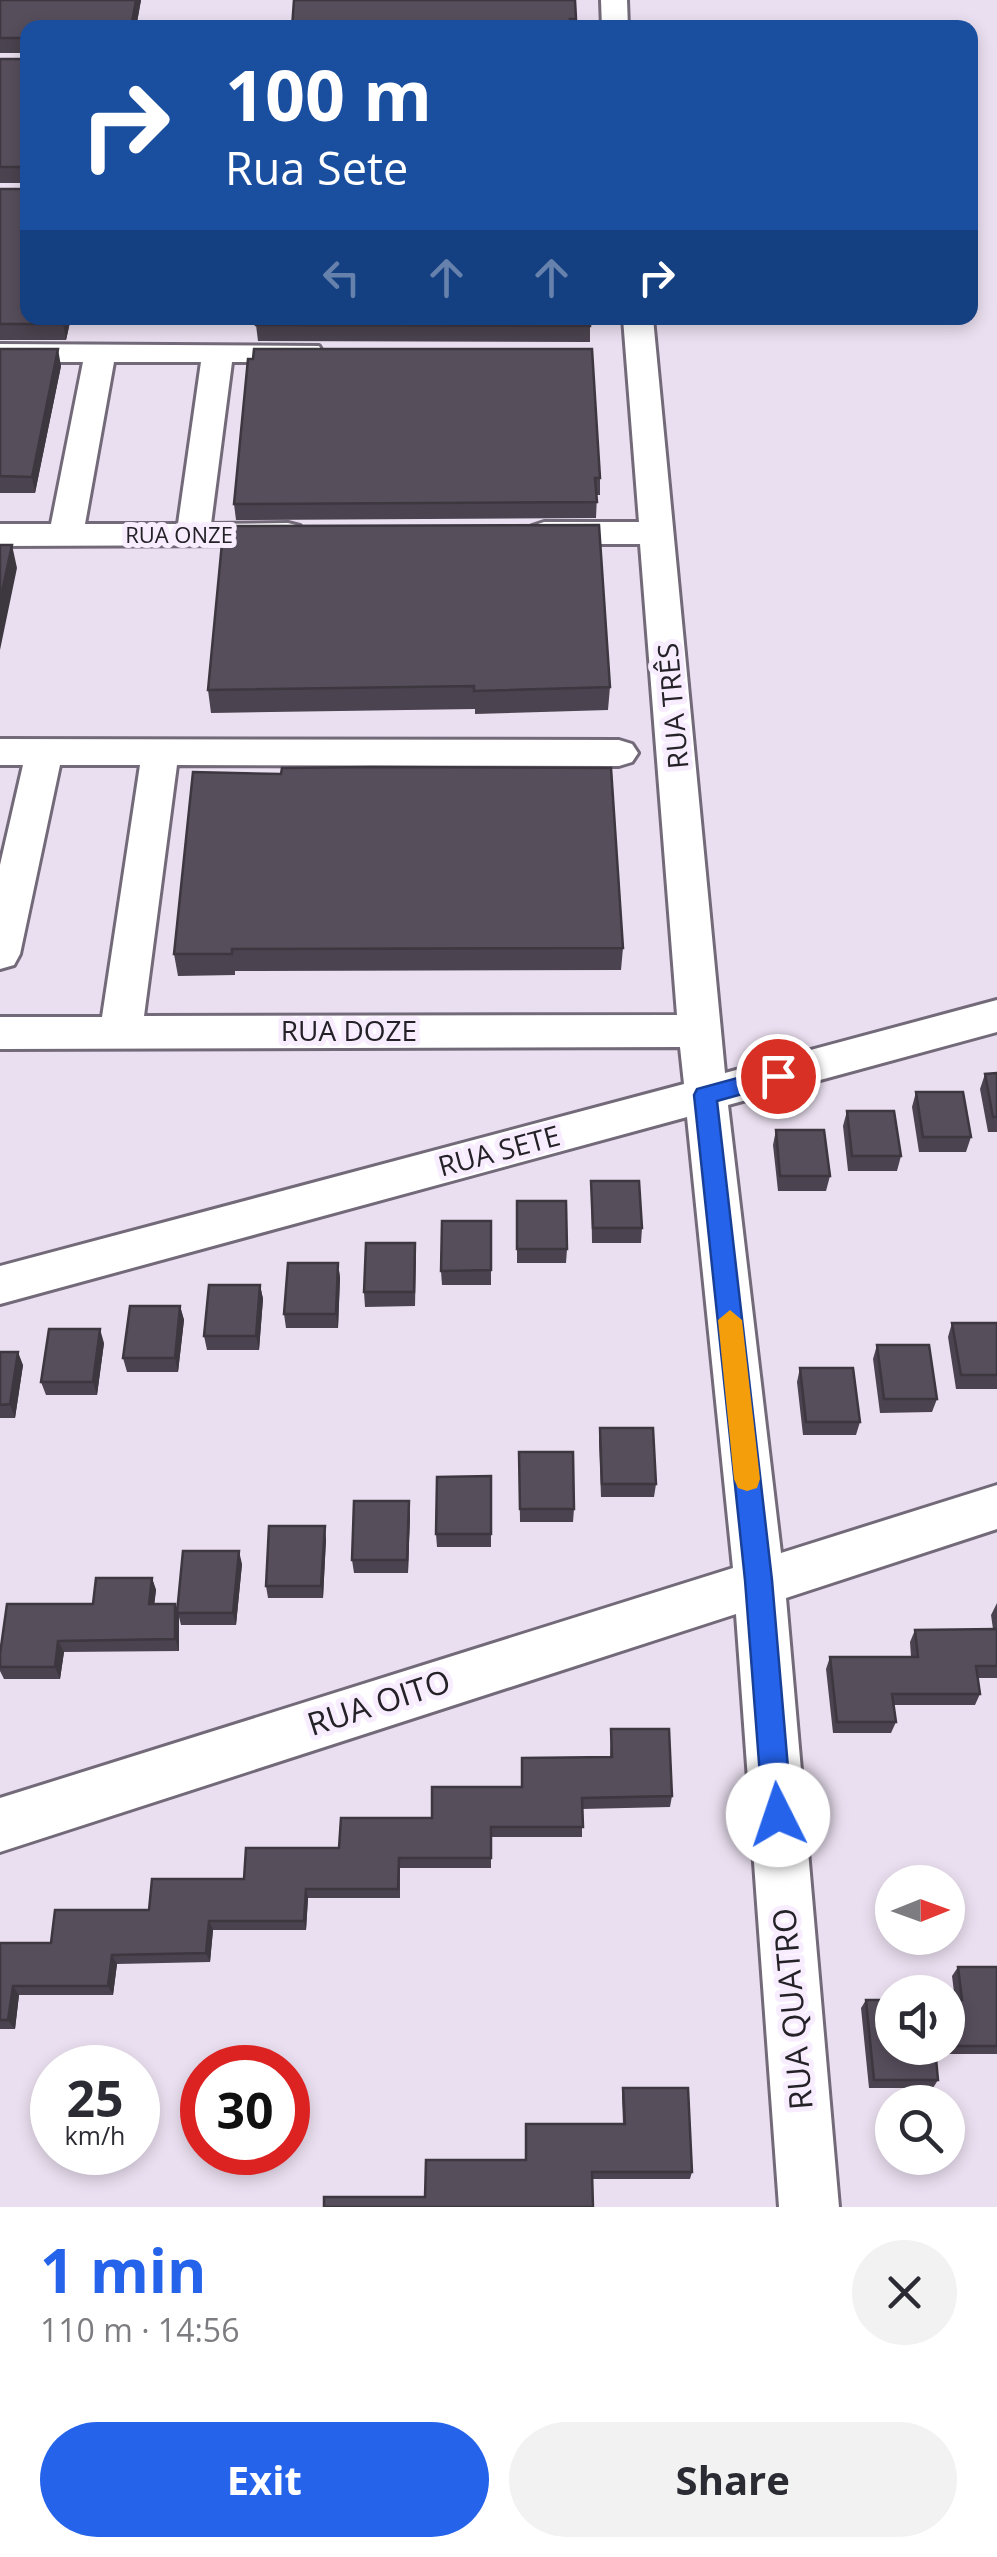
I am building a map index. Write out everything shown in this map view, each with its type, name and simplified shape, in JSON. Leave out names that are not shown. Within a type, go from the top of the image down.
[{"type":"street","name":"RUA TRÊS","points":[[639,325],[705,1095]]},
{"type":"street","points":[[66,535],[100,353]]},
{"type":"street","points":[[0,354],[335,354]]},
{"type":"street","points":[[193,534],[218,354]]},
{"type":"street","points":[[503,534],[658,533]]},
{"type":"street","name":"RUA ONZE","points":[[0,536],[329,534]]},
{"type":"street","points":[[0,752],[618,752]]},
{"type":"street","points":[[0,954],[44,752]]},
{"type":"street","points":[[120,1031],[160,752]]},
{"type":"street","name":"RUA SETE","points":[[0,1285],[997,1016]]},
{"type":"street","name":"RUA DOZE","points":[[0,1033],[699,1030]]},
{"type":"street","name":"RUA QUATRO","points":[[705,1095],[758,1580],[810,2207]]},
{"type":"street","name":"RUA OITO","points":[[0,1825],[758,1580],[997,1508]]},
{"type":"building","points":[[0,0],[136,0],[132,20],[20,20],[20,38],[0,38]]},
{"type":"building","points":[[294,0],[575,0],[576,19],[570,20],[293,20]]},
{"type":"building","points":[[0,59],[20,59],[20,167],[0,167]]},
{"type":"building","points":[[0,189],[20,189],[20,324],[0,324]]},
{"type":"building","points":[[256,325],[590,325],[590,326]]},
{"type":"building","points":[[0,349],[58,349],[32,477],[0,476]]},
{"type":"building","points":[[254,349],[592,349],[600,478],[595,478],[597,502],[234,504],[248,359],[253,359]]},
{"type":"building","points":[[599,525],[610,687],[208,690],[222,543],[229,543],[230,526]]},
{"type":"building","points":[[0,545],[12,545],[0,601]]},
{"type":"building","points":[[282,768],[611,768],[623,948],[232,949],[232,954],[174,954],[193,772],[281,774]]},
{"type":"building","points":[[997,1073],[997,1117],[993,1117],[985,1074]]},
{"type":"building","points":[[916,1092],[963,1092],[971,1137],[923,1137]]},
{"type":"building","points":[[847,1111],[894,1111],[901,1156],[852,1156]]},
{"type":"building","points":[[776,1130],[824,1130],[830,1176],[780,1176]]},
{"type":"building","points":[[591,1181],[639,1181],[642,1228],[593,1228]]},
{"type":"building","points":[[517,1201],[566,1201],[567,1249],[517,1249]]},
{"type":"building","points":[[442,1221],[491,1221],[491,1270],[441,1271]]},
{"type":"building","points":[[366,1243],[415,1243],[414,1292],[364,1292]]},
{"type":"building","points":[[288,1263],[338,1263],[336,1314],[284,1314]]},
{"type":"building","points":[[209,1285],[260,1285],[256,1336],[204,1336]]},
{"type":"building","points":[[130,1306],[180,1306],[175,1358],[123,1358]]},
{"type":"building","points":[[952,1323],[997,1323],[997,1375],[961,1375]]},
{"type":"building","points":[[49,1329],[100,1329],[93,1382],[41,1382]]},
{"type":"building","points":[[877,1345],[929,1345],[937,1399],[884,1399]]},
{"type":"building","points":[[0,1352],[18,1352],[10,1404],[0,1405]]},
{"type":"building","points":[[800,1368],[853,1368],[860,1422],[806,1422]]},
{"type":"building","points":[[600,1428],[653,1428],[656,1484],[602,1484]]},
{"type":"building","points":[[519,1452],[573,1452],[574,1509],[520,1509]]},
{"type":"building","points":[[491,1476],[491,1534],[436,1534],[437,1477]]},
{"type":"building","points":[[354,1501],[409,1501],[407,1560],[352,1560]]},
{"type":"building","points":[[269,1526],[325,1526],[321,1586],[266,1586]]},
{"type":"building","points":[[183,1551],[239,1551],[233,1613],[177,1613]]},
{"type":"building","points":[[96,1578],[152,1578],[149,1604],[175,1604],[175,1639],[58,1641],[55,1667],[0,1667],[7,1604],[93,1604]]},
{"type":"building","points":[[997,1629],[997,1666],[976,1666],[980,1694],[892,1694],[896,1722],[837,1722],[830,1657],[918,1657],[915,1630]]},
{"type":"building","points":[[611,1729],[669,1729],[672,1796],[582,1798],[583,1827],[491,1827],[491,1858],[399,1858],[398,1889],[306,1889],[304,1921],[209,1921],[206,1953],[112,1955],[108,1986],[13,1986],[8,2020],[0,2020],[0,1943],[51,1943],[55,1910],[149,1910],[152,1879],[244,1879],[246,1848],[339,1848],[341,1818],[432,1818],[432,1787],[522,1787],[522,1758],[612,1757]]},
{"type":"building","points":[[958,1967],[997,1967],[997,2046],[965,2046],[965,1975],[959,1975]]},
{"type":"building","points":[[866,2000],[875,2000],[875,2065],[937,2065],[938,2080],[874,2080]]},
{"type":"building","points":[[623,2088],[688,2088],[692,2172],[592,2172],[593,2207],[324,2207],[324,2197],[425,2197],[426,2160],[526,2160],[526,2124],[625,2124]]},
{"type":"slow traffic","points":[[730,1320],[747,1479]]},
{"type":"route","points":[[778,1076],[705,1095],[758,1580],[778,1815]]}]
